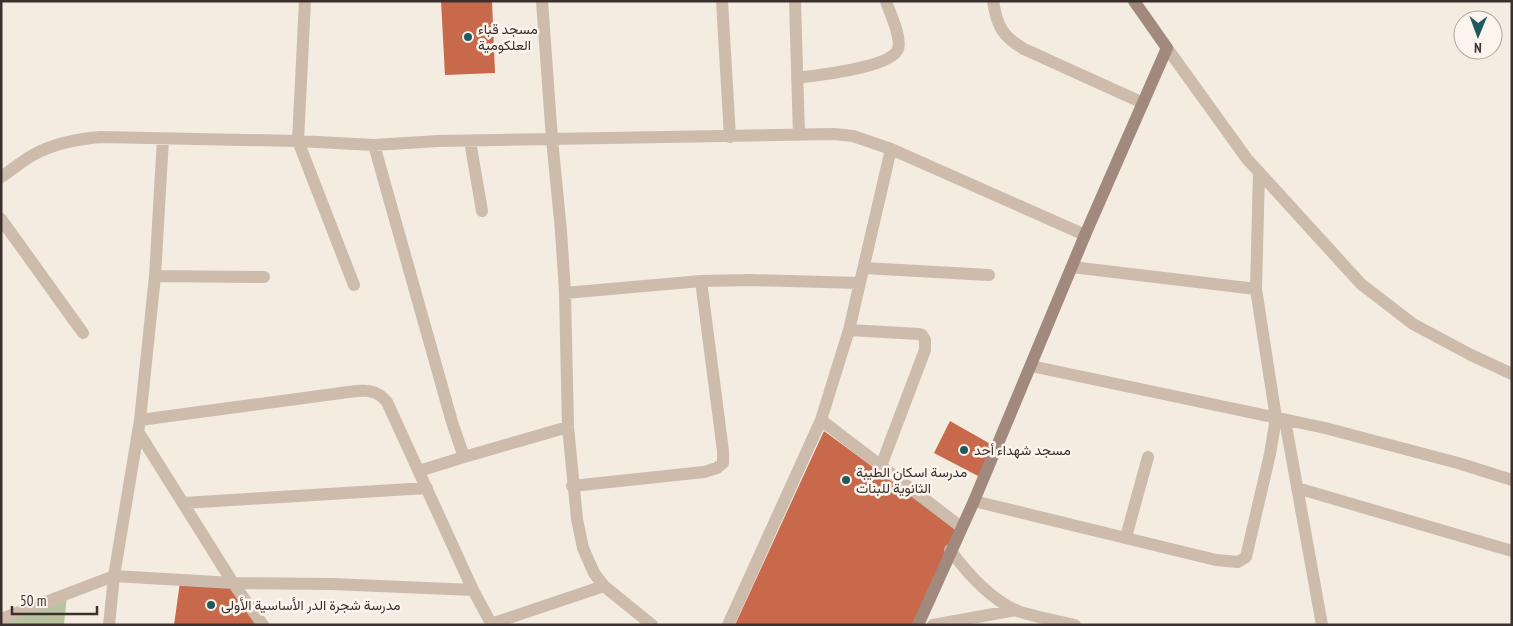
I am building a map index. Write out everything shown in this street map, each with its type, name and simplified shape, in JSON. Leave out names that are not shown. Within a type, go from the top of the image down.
[{"type":"street","points":[[305,1],[298,141],[354,285]]},
{"type":"street","points":[[542,1],[561,232],[565,293],[568,427],[576,519],[583,548],[594,573],[604,586],[652,625]]},
{"type":"street","points":[[722,1],[730,137]]},
{"type":"street","points":[[795,1],[800,135]]},
{"type":"street","points":[[797,78],[849,70],[882,62],[893,56],[898,51],[899,43],[886,1]]},
{"type":"street","points":[[993,1],[1001,29],[1012,42],[1143,103]]},
{"type":"street","points":[[1134,1],[1238,148],[1356,279],[1378,299],[1413,324],[1471,355],[1512,374]]},
{"type":"street","points":[[918,625],[950,550],[974,501],[1085,235],[1167,48]]},
{"type":"street","points":[[1,178],[32,155],[48,148],[80,139],[101,137],[374,144],[834,134],[853,136],[891,149],[1085,235]]},
{"type":"street","points":[[109,625],[114,576],[140,420],[155,276],[163,139]]},
{"type":"street","points":[[470,141],[482,211]]},
{"type":"street","points":[[374,144],[452,422],[464,458]]},
{"type":"street","points":[[728,625],[821,420],[849,330],[891,149]]},
{"type":"street","points":[[1259,172],[1256,289],[1280,419],[1297,488],[1322,625]]},
{"type":"street","points":[[1,220],[83,333]]},
{"type":"street","points":[[1072,267],[1256,289]]},
{"type":"street","points":[[864,268],[989,275]]},
{"type":"street","points":[[155,276],[264,277]]},
{"type":"street","points":[[565,293],[701,281],[860,283]]},
{"type":"street","points":[[572,486],[704,472],[717,468],[722,463],[723,451],[701,281]]},
{"type":"street","points":[[849,330],[919,334],[925,340],[925,350],[881,466]]},
{"type":"street","points":[[1031,366],[1382,442],[1458,462],[1512,480]]},
{"type":"street","points":[[140,420],[341,393],[370,391],[378,393],[387,402],[473,590],[492,624],[604,586]]},
{"type":"street","points":[[974,501],[1216,560],[1232,562],[1242,560],[1246,557],[1248,550],[1280,419]]},
{"type":"street","points":[[821,420],[961,527]]},
{"type":"street","points":[[419,472],[568,427]]},
{"type":"street","points":[[138,433],[233,583],[263,625]]},
{"type":"street","points":[[1126,537],[1148,457]]},
{"type":"street","points":[[183,504],[427,488]]},
{"type":"street","points":[[1297,488],[1512,551]]},
{"type":"street","points":[[950,550],[978,583],[1016,610],[1075,625]]},
{"type":"street","points":[[1,619],[114,576],[233,583],[332,584],[473,590]]},
{"type":"street","points":[[933,625],[1016,610]]},
{"type":"green space","points":[[67,594],[64,625],[1,625]]},
{"type":"building","name":"مسجد قباء العلكومية","points":[[441,1],[492,1],[495,73],[445,75]]},
{"type":"building","name":"مسجد شهداء أحد","points":[[950,421],[994,446],[980,477],[934,453]]},
{"type":"building","name":"مدرسة اسكان الطيبة الثانوية للبنات","points":[[824,431],[957,529],[914,625],[735,625]]},
{"type":"building","name":"مدرسة شجرة الدر الأساسية الأولى","points":[[180,582],[232,586],[258,625],[174,625]]},
{"type":"place","name":"مسجد قباء العلكومية","points":[[468,37]]},
{"type":"place","name":"مسجد شهداء أحد","points":[[964,450]]},
{"type":"place","name":"مدرسة اسكان الطيبة الثانوية للبنات","points":[[846,480]]},
{"type":"place","name":"مدرسة شجرة الدر الأساسية الأولى","points":[[211,605]]}]
